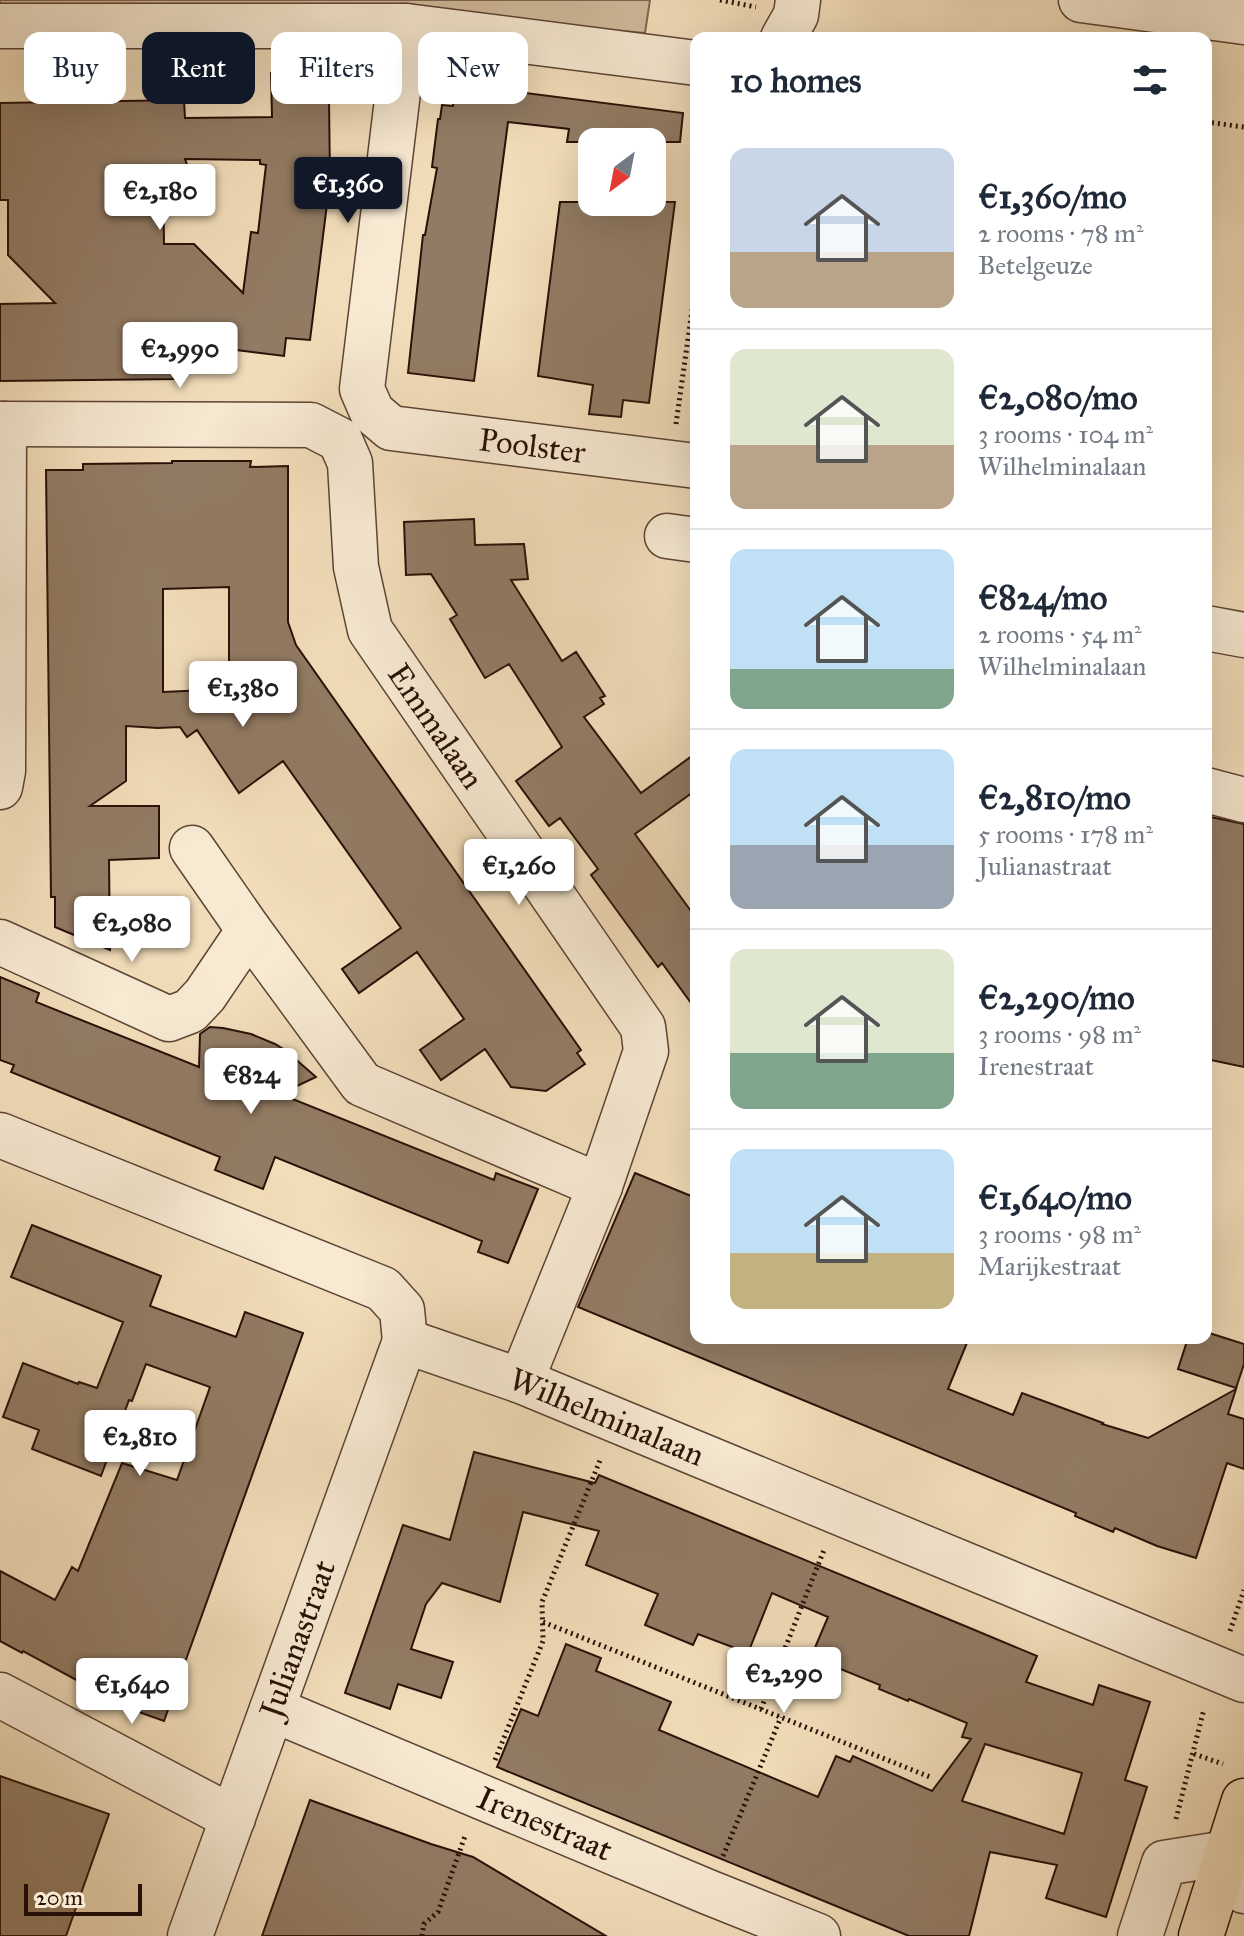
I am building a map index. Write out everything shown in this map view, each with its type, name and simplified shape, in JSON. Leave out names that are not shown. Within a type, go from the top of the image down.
[{"type":"main road","points":[[1201,1936],[1236,1872],[1238,1784]]},
{"type":"street","points":[[788,32],[798,0]]},
{"type":"street","points":[[1081,0],[1244,22]]},
{"type":"street","points":[[0,26],[406,26],[690,62]]},
{"type":"street","name":"Emmalaan","points":[[406,26],[362,389],[350,463],[356,567],[370,630],[643,1027],[646,1051],[600,1186],[521,1381]]},
{"type":"street","name":"Poolster","points":[[0,787],[3,771],[2,424],[391,428],[683,464]]},
{"type":"street","points":[[1212,629],[1244,635]]},
{"type":"street","points":[[1212,792],[1244,800]]},
{"type":"street","points":[[192,848],[362,1084],[600,1186]]},
{"type":"street","points":[[0,942],[169,1019],[190,1011],[205,995],[249,930]]},
{"type":"street","points":[[0,1135],[383,1289],[402,1310],[405,1341]]},
{"type":"street","name":"Wilhelminalaan","points":[[405,1341],[521,1381],[1244,1680]]},
{"type":"street","name":"Julianastraat","points":[[190,1936],[405,1341]]},
{"type":"street","points":[[0,1695],[233,1818]]},
{"type":"street","name":"Irenestraat","points":[[272,1709],[818,1936]]},
{"type":"street","points":[[1140,1936],[1164,1863],[1236,1872]]},
{"type":"path","points":[[1212,123],[1244,127]]},
{"type":"path","points":[[683,464],[690,366]]},
{"type":"path","points":[[422,1936],[424,1924],[438,1912],[480,1796],[543,1641],[542,1602],[616,1421]]},
{"type":"path","points":[[761,1709],[838,1513]]},
{"type":"path","points":[[543,1622],[930,1777]]},
{"type":"path","points":[[708,1892],[781,1717]]},
{"type":"path","points":[[1164,1863],[1194,1754],[1238,1784]]},
{"type":"shaded area","points":[[0,0],[650,0],[645,33],[381,10],[0,11]]},
{"type":"building","points":[[528,93],[683,113],[680,142],[666,142],[666,128],[578,128],[578,142],[567,142],[569,129],[508,122],[474,381],[408,373],[423,235],[437,168],[432,167],[438,119],[442,105],[528,104]]},
{"type":"building","points":[[126,101],[142,101],[142,104],[184,104],[185,118],[272,117],[272,104],[329,104],[330,180],[310,340],[286,338],[284,356],[196,345],[196,355],[178,355],[178,379],[0,381],[0,304],[55,303],[8,255],[8,200],[0,200],[0,103],[126,104]],"holes":[[[185,159],[260,160],[260,164],[266,165],[258,233],[251,232],[243,293],[194,244],[164,244],[163,171],[189,170]]]},
{"type":"building","points":[[560,202],[578,202],[578,216],[666,216],[666,202],[675,202],[649,403],[623,400],[621,417],[589,414],[593,385],[538,376]]},
{"type":"building","points":[[251,461],[250,467],[288,466],[288,622],[296,645],[581,1050],[577,1053],[585,1064],[546,1091],[511,1087],[485,1049],[441,1080],[420,1050],[464,1019],[417,952],[359,993],[342,969],[401,928],[283,761],[239,793],[197,730],[187,737],[180,727],[126,726],[126,781],[90,806],[159,806],[159,858],[109,860],[110,950],[55,927],[55,897],[51,897],[46,470],[83,470],[83,464]],"holes":[[[229,587],[229,689],[163,692],[163,589]]]},
{"type":"building","points":[[474,519],[475,545],[524,544],[528,579],[511,580],[562,661],[576,652],[605,696],[600,698],[604,704],[584,717],[641,793],[690,757],[690,794],[635,834],[690,910],[690,1002],[662,963],[658,967],[591,875],[598,869],[560,818],[549,826],[516,781],[562,747],[509,664],[485,678],[450,619],[457,615],[431,574],[406,575],[404,522]]},
{"type":"building","points":[[1212,817],[1244,824],[1244,1067],[1212,1060]]},
{"type":"building","points":[[0,977],[39,993],[36,1002],[199,1067],[200,1034],[210,1027],[251,1034],[285,1050],[316,1077],[280,1094],[494,1180],[496,1173],[538,1189],[508,1263],[478,1252],[482,1241],[275,1157],[263,1189],[215,1170],[220,1157],[11,1072],[14,1065],[0,1060]]},
{"type":"building","points":[[635,1173],[690,1196],[690,1344],[967,1344],[948,1389],[1013,1415],[1022,1393],[1148,1438],[1236,1389],[1228,1414],[1244,1419],[1244,1469],[1227,1463],[1196,1558],[1115,1528],[1113,1532],[1075,1516],[1076,1513],[578,1307]]},
{"type":"building","points":[[32,1225],[161,1276],[150,1306],[236,1337],[245,1312],[303,1333],[164,1721],[119,1705],[123,1697],[82,1683],[0,1641],[0,1571],[55,1600],[72,1567],[78,1571],[122,1463],[177,1480],[210,1387],[146,1364],[101,1476],[32,1449],[39,1430],[3,1417],[23,1363],[97,1388],[123,1322],[11,1277]]},
{"type":"building","points":[[1212,1334],[1244,1344],[1244,1364],[1236,1388],[1178,1369],[1186,1344],[1212,1344]]},
{"type":"building","points":[[474,1452],[595,1483],[599,1475],[1037,1656],[1026,1682],[1093,1705],[1099,1685],[1150,1702],[1125,1780],[1147,1787],[1106,1917],[1046,1898],[1057,1865],[990,1852],[969,1936],[909,1936],[497,1767],[521,1709],[538,1716],[566,1644],[601,1658],[596,1671],[671,1702],[659,1730],[818,1797],[836,1756],[850,1762],[853,1756],[932,1791],[971,1739],[962,1737],[967,1723],[879,1689],[880,1685],[811,1657],[828,1617],[772,1593],[748,1653],[698,1634],[693,1645],[645,1625],[658,1594],[586,1565],[599,1531],[523,1512],[500,1602],[442,1583],[426,1604],[411,1649],[453,1662],[441,1698],[398,1684],[390,1709],[345,1693],[403,1525],[450,1540]],"holes":[[[985,1744],[1082,1773],[1064,1834],[962,1801]]]},
{"type":"building","points":[[0,1776],[109,1814],[66,1936],[0,1936]]},
{"type":"building","points":[[310,1800],[473,1857],[606,1936],[262,1936]]}]
